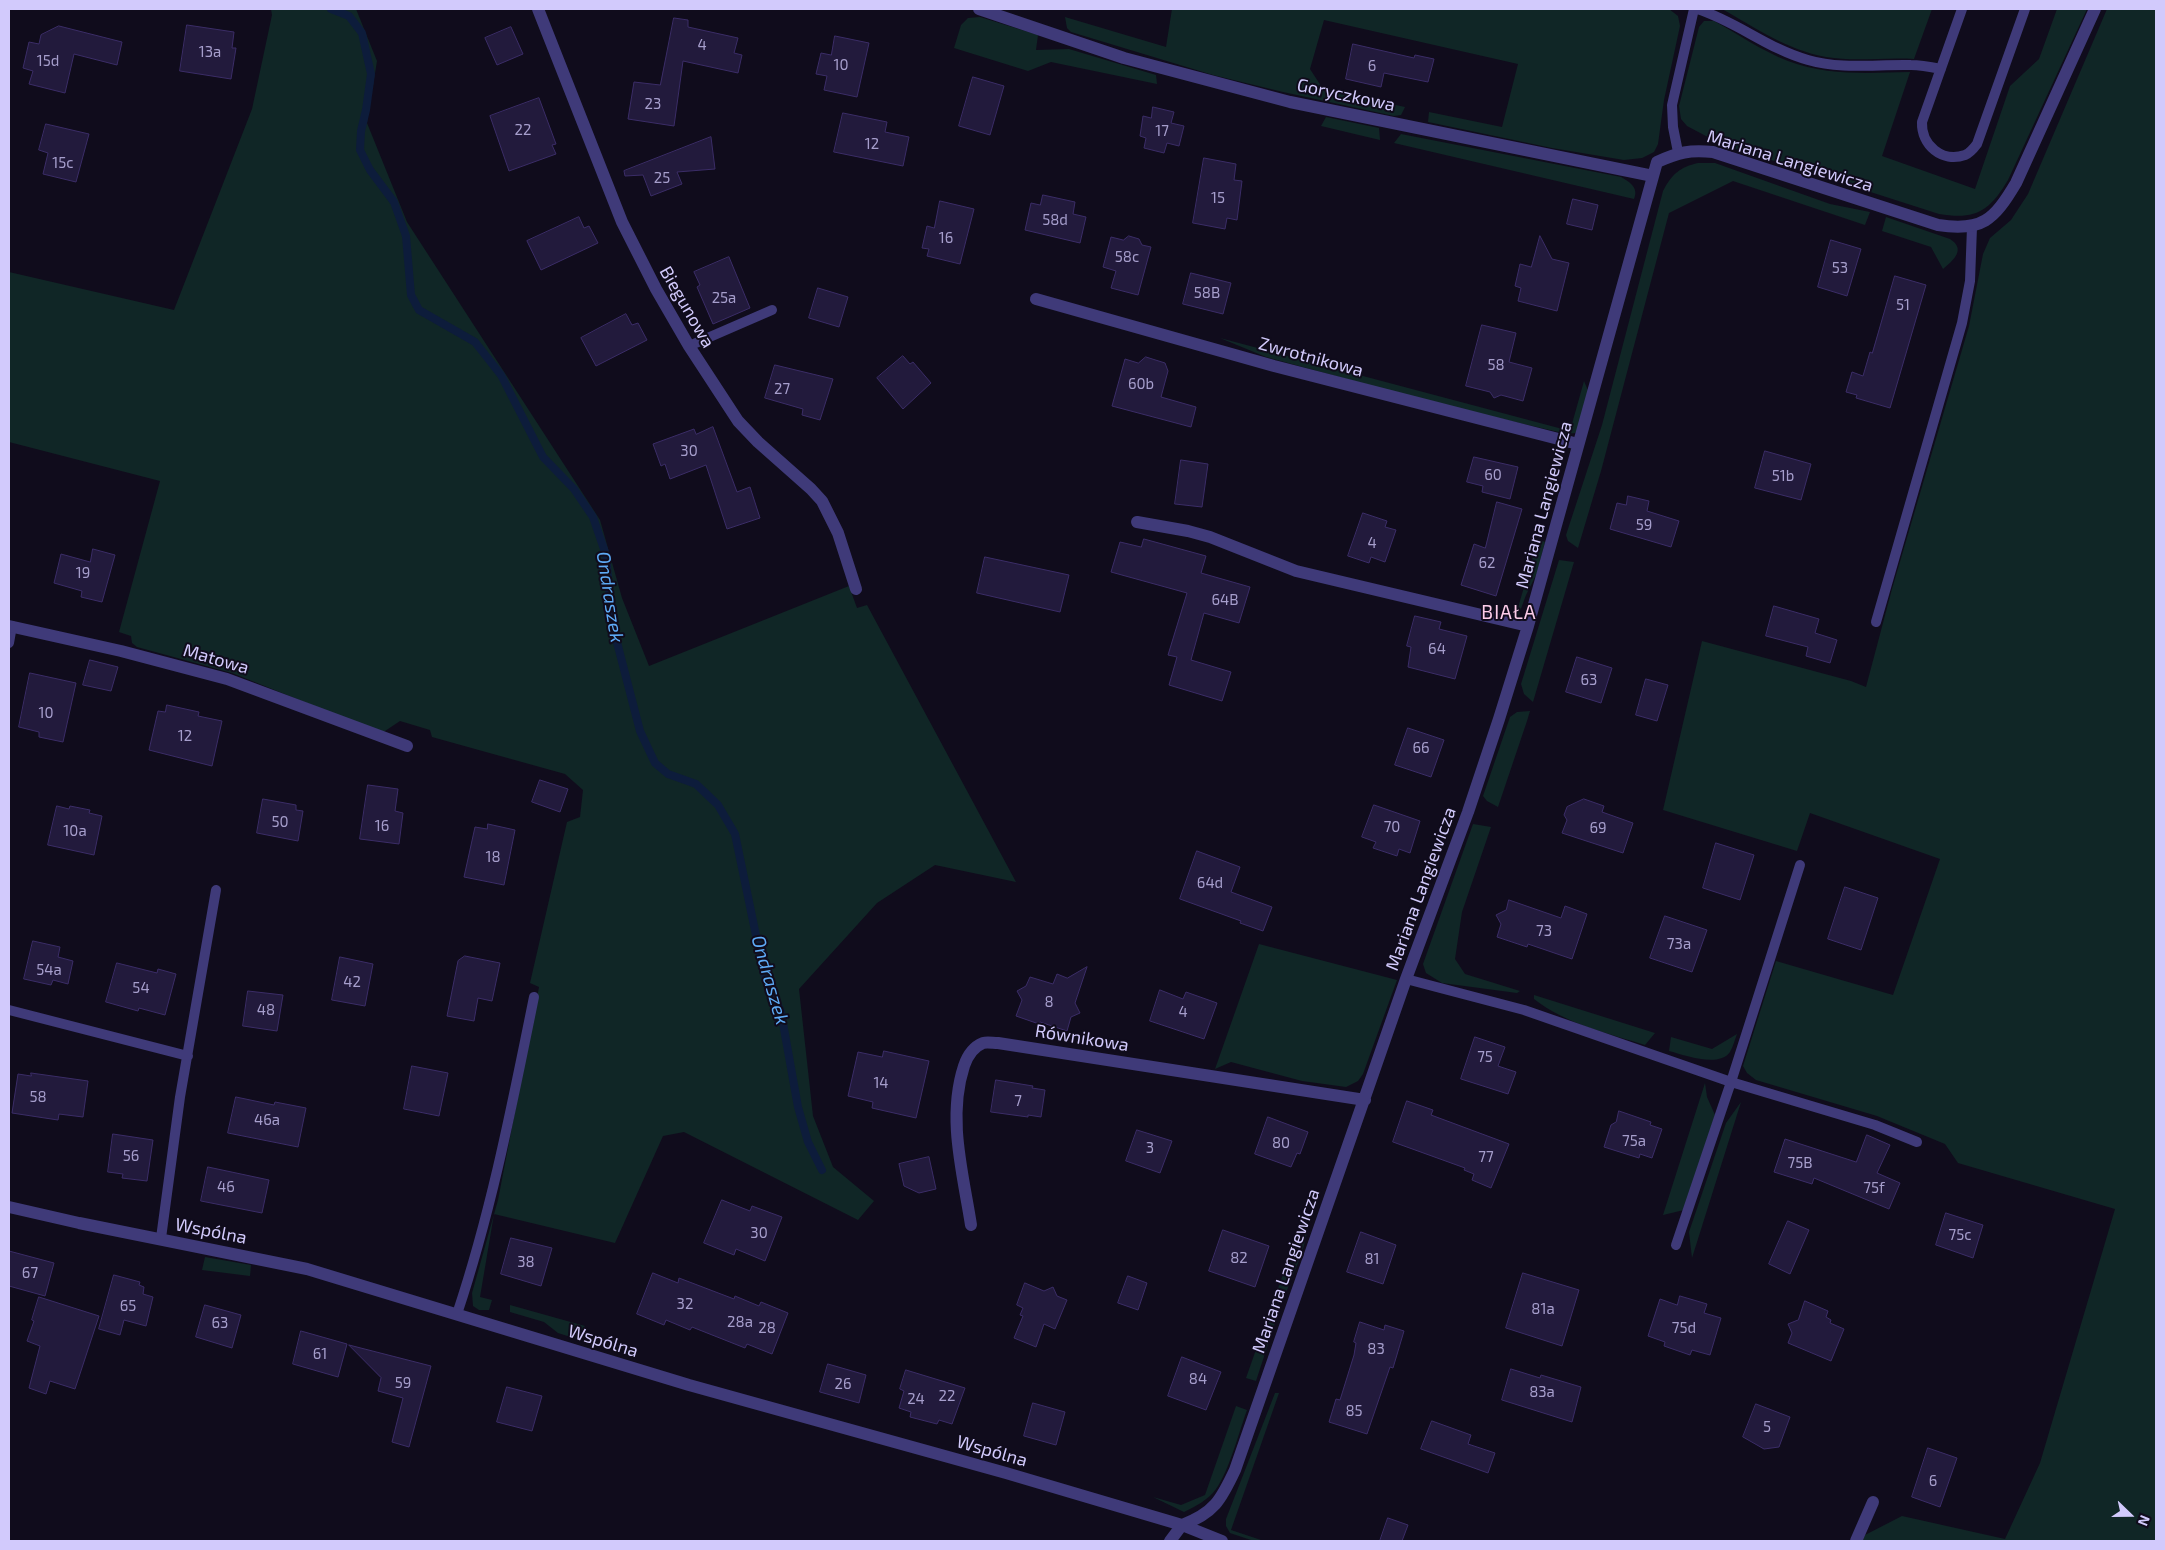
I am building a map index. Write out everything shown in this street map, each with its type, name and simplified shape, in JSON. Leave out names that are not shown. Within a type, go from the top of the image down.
[{"type":"street","name":"Biegunowa","points":[[538,9],[622,222],[656,289],[689,346],[738,421],[822,501],[838,533],[856,589]]},
{"type":"street","name":"Goryczkowa","points":[[979,9],[1037,27],[1124,58],[1290,102],[1653,176]]},
{"type":"street","points":[[1972,227],[1990,218],[2004,203],[2016,183],[2095,9]]},
{"type":"street","name":"Mariana Langiewicza","points":[[1182,1526],[1212,1510],[1224,1494],[1235,1470],[1406,980],[1468,812],[1528,626],[1657,162],[1678,152],[1712,152],[1938,224],[1955,228],[1972,227]]},
{"type":"street","name":"Zwrotnikowa","points":[[1036,299],[1274,366],[1578,444]]},
{"type":"street","points":[[1137,522],[1188,530],[1296,571],[1528,626]]},
{"type":"street","name":"Matowa","points":[[10,626],[121,651],[227,679],[407,746]]},
{"type":"street","name":"Równikowa","points":[[971,1225],[956,1132],[956,1105],[960,1079],[966,1060],[972,1050],[982,1043],[998,1043],[1365,1100]]},
{"type":"street","name":"Wspólna","points":[[9,1207],[307,1269],[689,1385],[1006,1473],[1182,1526],[1222,1541]]},
{"type":"street","points":[[1856,1541],[1873,1502]]},
{"type":"street","points":[[1170,1541],[1182,1526]]},
{"type":"lane","points":[[1678,152],[1673,126],[1672,105],[1695,9],[1717,15],[1782,51],[1810,61],[1853,66],[1912,65],[1942,69]]},
{"type":"lane","points":[[1962,9],[1922,122],[1922,131],[1926,143],[1935,152],[1954,157],[1967,155],[1977,144],[2025,9]]},
{"type":"lane","points":[[1876,622],[1962,323],[1970,281],[1972,227]]},
{"type":"lane","points":[[689,346],[772,310]]},
{"type":"lane","points":[[9,643],[10,626]]},
{"type":"lane","points":[[1676,1245],[1731,1082],[1800,865]]},
{"type":"lane","points":[[161,1238],[180,1097],[216,890]]},
{"type":"lane","points":[[1406,980],[1524,1010],[1731,1082],[1875,1125],[1917,1142]]},
{"type":"lane","points":[[457,1314],[478,1252],[495,1187],[534,997]]},
{"type":"lane","points":[[9,1010],[188,1056]]},
{"type":"green space","points":[[271,9],[356,9],[377,61],[367,123],[407,222],[600,520],[622,598],[649,666],[849,586],[857,608],[867,605],[1016,882],[935,865],[877,903],[799,989],[813,1116],[833,1167],[874,1201],[858,1220],[684,1132],[663,1136],[615,1243],[494,1214],[539,987],[530,983],[567,822],[580,817],[583,790],[565,774],[432,737],[430,730],[400,721],[382,733],[232,673],[137,647],[132,643],[131,636],[119,632],[160,481],[9,442],[9,272],[174,310],[252,109],[272,15]]},
{"type":"green space","points":[[1172,9],[1669,9],[1678,16],[1680,26],[1664,100],[1658,144],[1654,152],[1642,158],[1624,160],[1552,148],[1428,122],[1429,112],[1502,127],[1518,64],[1324,20],[1310,69],[1323,89],[1405,107],[1401,115],[1394,116],[1213,75],[1071,32],[1067,28],[1065,17],[1166,47]]},
{"type":"green space","points":[[1722,9],[1932,9],[1914,59],[1859,59],[1826,57],[1798,49],[1785,44]]},
{"type":"green space","points":[[2057,9],[2087,9],[2008,180],[1994,200],[1980,211],[1972,214],[1952,216],[1939,214],[1721,144],[1687,126],[1681,119],[1679,106],[1699,27],[1704,21],[1714,21],[1769,52],[1803,66],[1848,72],[1910,72],[1882,156],[1975,189],[2010,86],[2039,59]]},
{"type":"green space","points":[[2107,9],[2156,9],[2156,1541],[1862,1541],[1865,1535],[1902,1516],[2005,1539],[2040,1463],[2115,1209],[1958,1163],[1945,1144],[1877,1116],[1756,1080],[1747,1073],[1743,1066],[1776,961],[1893,995],[1940,859],[1810,813],[1797,851],[1663,810],[1702,641],[1851,681],[1866,687],[1892,589],[1969,326],[1983,254],[1990,238],[2011,220],[2028,194]]},
{"type":"green space","points":[[980,17],[1038,35],[1036,50],[1069,49],[1156,75],[1157,84],[1051,62],[1028,71],[954,48],[961,25],[968,18]]},
{"type":"green space","points":[[1326,117],[1379,128],[1380,140],[1321,126]]},
{"type":"green space","points":[[1401,134],[1621,177],[1633,186],[1635,192],[1634,199],[1394,143]]},
{"type":"green space","points":[[1698,163],[1715,163],[1830,204],[1870,212],[1865,225],[1733,181],[1669,213],[1601,471],[1578,548],[1568,541],[1566,535],[1602,425],[1663,191],[1677,172]]},
{"type":"green space","points":[[1886,217],[1950,239],[1957,247],[1957,254],[1943,269],[1931,247],[1882,231]]},
{"type":"green space","points":[[1220,338],[1570,431],[1584,381],[1589,393],[1578,430],[1575,433],[1567,434],[1446,406],[1266,357]]},
{"type":"green space","points":[[1538,539],[1545,542],[1537,573],[1518,617],[1515,618]]},
{"type":"green space","points":[[1559,560],[1574,562],[1533,702],[1524,694],[1521,684]]},
{"type":"green space","points":[[1530,711],[1498,807],[1487,801],[1483,796],[1510,717],[1517,712]]},
{"type":"green space","points":[[1473,824],[1491,827],[1462,912],[1455,959],[1465,974],[1520,991],[1517,993],[1442,983],[1426,973],[1423,964]]},
{"type":"green space","points":[[1259,944],[1397,980],[1363,1074],[1358,1081],[1346,1087],[1302,1081],[1231,1062],[1215,1069]]},
{"type":"green space","points":[[1534,995],[1655,1033],[1645,1045],[1602,1032],[1546,1008],[1534,999]]},
{"type":"green space","points":[[1737,1034],[1730,1052],[1725,1057],[1718,1059],[1701,1059],[1669,1051],[1671,1037],[1712,1049]]},
{"type":"green space","points":[[1705,1083],[1707,1097],[1715,1115],[1684,1210],[1663,1215]]},
{"type":"green space","points":[[1741,1102],[1692,1258],[1689,1232],[1726,1123]]},
{"type":"green space","points":[[1306,1208],[1308,1219],[1302,1251],[1286,1293],[1281,1297],[1275,1297]]},
{"type":"green space","points":[[494,1215],[480,1297],[492,1300],[489,1310],[479,1310],[473,1306],[472,1293]]},
{"type":"green space","points":[[205,1257],[251,1265],[250,1276],[202,1270]]},
{"type":"green space","points":[[510,1305],[585,1326],[580,1340],[558,1333],[544,1322],[510,1312]]},
{"type":"green space","points":[[1271,1307],[1276,1311],[1277,1317],[1256,1381],[1246,1378]]},
{"type":"green space","points":[[1275,1393],[1279,1393],[1231,1530],[1264,1541],[1254,1541],[1230,1533],[1226,1526],[1226,1519]]},
{"type":"green space","points":[[1236,1406],[1247,1410],[1225,1472],[1213,1493],[1184,1512],[1153,1497],[1181,1505],[1205,1495]]},
{"type":"building","points":[[674,18],[688,20],[688,27],[738,38],[734,53],[742,55],[738,73],[683,61],[674,126],[628,119],[634,82],[660,85]]},
{"type":"building","points":[[187,25],[234,32],[232,48],[236,48],[231,79],[180,71]]},
{"type":"building","points":[[59,26],[122,42],[117,65],[74,54],[65,93],[29,84],[33,71],[23,68],[29,42],[39,44],[41,35]]},
{"type":"building","points":[[511,27],[523,54],[497,65],[485,38]]},
{"type":"building","points":[[835,36],[869,43],[857,97],[824,90],[827,76],[816,74],[821,53],[831,55]]},
{"type":"building","points":[[1353,44],[1414,58],[1415,55],[1434,59],[1428,82],[1384,73],[1381,87],[1346,79]]},
{"type":"building","points":[[973,77],[1004,86],[990,135],[959,126]]},
{"type":"building","points":[[539,98],[556,144],[552,145],[556,154],[509,171],[490,116]]},
{"type":"building","points":[[1153,107],[1174,112],[1171,123],[1184,126],[1179,146],[1167,143],[1164,153],[1144,148],[1146,138],[1140,136],[1143,116],[1151,118]]},
{"type":"building","points":[[843,113],[887,122],[885,132],[909,137],[903,166],[834,152]]},
{"type":"building","points":[[46,124],[89,134],[76,182],[43,174],[48,153],[39,150]]},
{"type":"building","points":[[711,137],[715,169],[677,172],[682,184],[651,196],[643,175],[625,176],[624,171]]},
{"type":"building","points":[[1204,158],[1236,164],[1234,180],[1242,181],[1237,220],[1227,218],[1225,229],[1193,223]]},
{"type":"building","points":[[1043,195],[1075,202],[1073,214],[1086,217],[1080,243],[1025,230],[1031,203],[1040,205]]},
{"type":"building","points":[[1573,199],[1598,205],[1592,230],[1567,224]]},
{"type":"building","points":[[940,201],[974,209],[960,264],[927,256],[929,249],[922,248],[927,226],[934,228]]},
{"type":"building","points":[[579,217],[584,228],[589,226],[598,243],[541,270],[527,241]]},
{"type":"building","points":[[1129,236],[1139,239],[1142,245],[1151,247],[1138,295],[1111,288],[1116,271],[1103,267],[1111,237],[1123,240]]},
{"type":"building","points":[[1540,236],[1552,259],[1569,263],[1557,311],[1518,301],[1521,288],[1515,286],[1520,264],[1531,267]]},
{"type":"building","points":[[1831,240],[1861,249],[1847,296],[1818,287]]},
{"type":"building","points":[[729,257],[750,308],[713,324],[697,287],[700,285],[694,272]]},
{"type":"building","points":[[1191,273],[1231,283],[1223,314],[1183,304]]},
{"type":"building","points":[[1895,276],[1926,285],[1890,408],[1856,398],[1857,395],[1846,392],[1852,372],[1863,376],[1870,352],[1872,353]]},
{"type":"building","points":[[818,288],[848,297],[839,327],[809,318]]},
{"type":"building","points":[[626,314],[632,325],[638,323],[647,340],[596,366],[581,338]]},
{"type":"building","points":[[1482,325],[1516,333],[1509,362],[1532,368],[1523,401],[1501,395],[1494,398],[1490,392],[1466,386]]},
{"type":"building","points":[[903,356],[910,364],[913,362],[931,383],[903,409],[877,378]]},
{"type":"building","points":[[1146,357],[1165,363],[1168,371],[1161,397],[1196,407],[1191,427],[1112,406],[1125,359],[1138,363]]},
{"type":"building","points":[[775,365],[833,379],[820,420],[802,415],[803,409],[765,398]]},
{"type":"building","points":[[713,427],[737,492],[750,487],[760,518],[727,529],[706,465],[670,479],[665,464],[661,466],[653,444],[694,429],[696,434]]},
{"type":"building","points":[[1765,451],[1811,464],[1801,500],[1755,488]]},
{"type":"building","points":[[1474,457],[1518,467],[1510,499],[1482,492],[1483,486],[1467,482]]},
{"type":"building","points":[[1181,460],[1208,464],[1202,507],[1175,504]]},
{"type":"building","points":[[1628,496],[1649,501],[1647,511],[1679,521],[1671,547],[1610,529],[1617,503],[1626,505]]},
{"type":"building","points":[[1497,502],[1522,509],[1496,596],[1461,585],[1474,544],[1485,548]]},
{"type":"building","points":[[1363,513],[1387,521],[1385,527],[1396,530],[1385,562],[1371,557],[1369,563],[1348,556]]},
{"type":"building","points":[[1144,539],[1206,556],[1201,573],[1250,587],[1239,623],[1204,613],[1191,660],[1231,672],[1222,701],[1169,685],[1177,657],[1168,655],[1187,593],[1111,572],[1120,542],[1141,547]]},
{"type":"building","points":[[93,549],[115,555],[102,602],[81,597],[82,591],[54,583],[61,554],[90,562]]},
{"type":"building","points":[[985,557],[1069,575],[1060,612],[977,593]]},
{"type":"building","points":[[1774,606],[1819,619],[1815,633],[1837,640],[1830,663],[1806,656],[1808,647],[1766,636]]},
{"type":"building","points":[[1415,616],[1441,622],[1439,629],[1467,636],[1455,679],[1408,667],[1411,647],[1407,646]]},
{"type":"building","points":[[1577,657],[1612,668],[1601,703],[1566,692]]},
{"type":"building","points":[[90,660],[118,667],[111,691],[83,685]]},
{"type":"building","points":[[30,673],[76,683],[63,742],[39,737],[39,732],[19,727]]},
{"type":"building","points":[[1646,679],[1668,685],[1657,721],[1636,715]]},
{"type":"building","points":[[167,705],[199,712],[198,716],[222,721],[212,766],[149,750],[158,711],[165,712]]},
{"type":"building","points":[[1408,728],[1444,740],[1431,777],[1395,765]]},
{"type":"building","points":[[540,780],[568,789],[560,812],[532,802]]},
{"type":"building","points":[[368,785],[398,789],[395,811],[403,813],[399,844],[360,839]]},
{"type":"building","points":[[263,799],[296,805],[296,810],[303,811],[298,841],[257,833]]},
{"type":"building","points":[[1584,799],[1604,806],[1602,812],[1633,823],[1623,853],[1562,833],[1567,820],[1564,815],[1567,807]]},
{"type":"building","points":[[1374,805],[1420,821],[1410,853],[1399,849],[1397,856],[1373,848],[1376,842],[1362,837]]},
{"type":"building","points":[[57,806],[69,809],[70,806],[90,810],[89,813],[102,816],[94,855],[48,845]]},
{"type":"building","points":[[488,824],[515,830],[504,885],[464,877],[475,827],[487,829]]},
{"type":"building","points":[[1716,843],[1754,855],[1740,900],[1703,888]]},
{"type":"building","points":[[1197,851],[1240,867],[1231,892],[1272,907],[1263,931],[1180,899]]},
{"type":"building","points":[[1845,887],[1878,898],[1861,950],[1828,939]]},
{"type":"building","points":[[1509,900],[1561,918],[1565,906],[1587,914],[1572,959],[1528,944],[1527,947],[1497,937],[1501,924],[1496,915],[1506,910]]},
{"type":"building","points":[[1665,916],[1707,930],[1692,972],[1650,958]]},
{"type":"building","points":[[33,941],[60,947],[58,957],[73,961],[68,984],[53,980],[51,985],[24,979]]},
{"type":"building","points":[[465,956],[500,963],[492,1001],[478,998],[474,1021],[447,1016],[458,961]]},
{"type":"building","points":[[340,957],[373,964],[365,1006],[332,1000]]},
{"type":"building","points":[[117,963],[157,973],[158,969],[176,974],[165,1015],[139,1008],[138,1011],[106,1002]]},
{"type":"building","points":[[1087,967],[1075,1003],[1080,1013],[1071,1017],[1067,1031],[1016,1016],[1022,1000],[1017,991],[1026,986],[1030,977],[1053,984],[1057,974],[1067,978]]},
{"type":"building","points":[[1160,990],[1183,999],[1186,992],[1217,1003],[1204,1039],[1150,1021]]},
{"type":"building","points":[[248,991],[283,995],[277,1031],[243,1026]]},
{"type":"building","points":[[1475,1037],[1505,1047],[1498,1066],[1516,1072],[1508,1094],[1461,1079]]},
{"type":"building","points":[[884,1051],[929,1061],[916,1118],[872,1108],[873,1102],[848,1096],[858,1052],[882,1057]]},
{"type":"building","points":[[412,1066],[448,1073],[439,1116],[404,1109]]},
{"type":"building","points":[[31,1073],[88,1081],[83,1117],[59,1114],[58,1120],[12,1113],[18,1074],[31,1076]]},
{"type":"building","points":[[996,1080],[1033,1086],[1032,1088],[1045,1090],[1041,1117],[991,1112]]},
{"type":"building","points":[[236,1097],[274,1105],[275,1102],[306,1108],[298,1147],[228,1133]]},
{"type":"building","points":[[1407,1101],[1433,1110],[1431,1115],[1509,1144],[1491,1188],[1472,1180],[1474,1174],[1464,1170],[1465,1168],[1393,1142]]},
{"type":"building","points":[[1619,1111],[1651,1122],[1650,1125],[1662,1129],[1652,1158],[1640,1154],[1639,1158],[1604,1147],[1611,1125],[1616,1122]]},
{"type":"building","points":[[1268,1117],[1308,1132],[1300,1154],[1297,1153],[1291,1167],[1255,1154]]},
{"type":"building","points":[[1137,1130],[1172,1141],[1160,1173],[1126,1161]]},
{"type":"building","points":[[113,1134],[153,1140],[147,1181],[122,1178],[123,1174],[108,1172]]},
{"type":"building","points":[[1867,1135],[1890,1145],[1877,1173],[1900,1183],[1889,1209],[1814,1178],[1812,1184],[1774,1172],[1785,1139],[1856,1162]]},
{"type":"building","points":[[929,1157],[936,1189],[919,1193],[904,1186],[899,1164]]},
{"type":"building","points":[[208,1167],[269,1180],[262,1213],[201,1201]]},
{"type":"building","points":[[722,1200],[750,1211],[752,1206],[782,1217],[765,1261],[736,1249],[734,1255],[704,1243]]},
{"type":"building","points":[[1946,1213],[1983,1225],[1973,1258],[1936,1245]]},
{"type":"building","points":[[1788,1221],[1809,1230],[1790,1274],[1769,1264]]},
{"type":"building","points":[[1223,1230],[1269,1246],[1255,1287],[1209,1271]]},
{"type":"building","points":[[1361,1232],[1396,1245],[1383,1284],[1347,1272]]},
{"type":"building","points":[[511,1238],[552,1248],[541,1286],[501,1274]]},
{"type":"building","points":[[9,1251],[54,1263],[45,1296],[9,1286]]},
{"type":"building","points":[[653,1273],[678,1283],[679,1278],[734,1299],[735,1296],[759,1306],[761,1302],[788,1313],[772,1354],[747,1344],[745,1348],[692,1327],[690,1330],[666,1320],[664,1325],[637,1314]]},
{"type":"building","points":[[1523,1273],[1579,1290],[1562,1346],[1506,1328]]},
{"type":"building","points":[[114,1275],[140,1282],[139,1285],[144,1287],[143,1294],[153,1297],[146,1326],[124,1320],[120,1335],[99,1329]]},
{"type":"building","points":[[1128,1276],[1147,1283],[1138,1310],[1118,1303]]},
{"type":"building","points":[[1025,1283],[1044,1291],[1053,1287],[1057,1296],[1067,1300],[1055,1329],[1044,1324],[1036,1347],[1014,1338],[1023,1316],[1020,1315],[1023,1308],[1017,1305]]},
{"type":"building","points":[[1680,1296],[1707,1304],[1704,1313],[1721,1318],[1710,1355],[1692,1350],[1690,1355],[1664,1346],[1665,1342],[1648,1336],[1660,1299],[1677,1305]]},
{"type":"building","points":[[39,1297],[99,1316],[75,1389],[50,1381],[46,1394],[29,1388],[40,1346],[27,1341]]},
{"type":"building","points":[[1805,1301],[1828,1311],[1826,1317],[1831,1320],[1830,1323],[1844,1329],[1831,1361],[1788,1343],[1792,1333],[1788,1324],[1798,1320]]},
{"type":"building","points":[[205,1305],[241,1315],[232,1348],[196,1337]]},
{"type":"building","points":[[1360,1322],[1384,1330],[1385,1325],[1404,1331],[1393,1368],[1390,1367],[1367,1434],[1329,1422],[1336,1399],[1340,1400],[1354,1355],[1356,1343],[1354,1342]]},
{"type":"building","points":[[301,1331],[347,1344],[338,1377],[293,1364]]},
{"type":"building","points":[[349,1345],[431,1366],[409,1447],[392,1442],[403,1398],[378,1391],[381,1378]]},
{"type":"building","points":[[1182,1357],[1221,1372],[1206,1410],[1168,1396]]},
{"type":"building","points":[[828,1364],[866,1375],[859,1403],[820,1392]]},
{"type":"building","points":[[1511,1369],[1540,1378],[1541,1375],[1581,1387],[1572,1422],[1502,1400]]},
{"type":"building","points":[[906,1370],[965,1388],[952,1424],[939,1420],[937,1424],[910,1417],[911,1412],[899,1408],[904,1391],[900,1389]]},
{"type":"building","points":[[507,1387],[542,1396],[532,1431],[497,1422]]},
{"type":"building","points":[[1033,1403],[1065,1412],[1056,1445],[1024,1436]]},
{"type":"building","points":[[1756,1404],[1790,1417],[1779,1447],[1764,1449],[1743,1437]]},
{"type":"building","points":[[1432,1421],[1471,1435],[1468,1444],[1495,1453],[1488,1473],[1421,1449]]},
{"type":"building","points":[[1928,1448],[1957,1458],[1940,1507],[1912,1497]]},
{"type":"building","points":[[1388,1518],[1408,1525],[1402,1541],[1380,1541]]},
{"type":"waterway","name":"Ondraszek","points":[[331,9],[349,16],[362,33],[371,74],[361,131],[360,150],[370,170],[394,202],[406,236],[411,295],[419,310],[475,342],[501,375],[543,457],[574,489],[593,517],[606,555],[612,623],[640,731],[655,763],[668,774],[696,784],[718,805],[735,834],[764,974],[781,1012],[798,1107],[808,1142],[822,1170]]},
{"type":"district","name":"BIAŁA","points":[[1509,613]]}]
